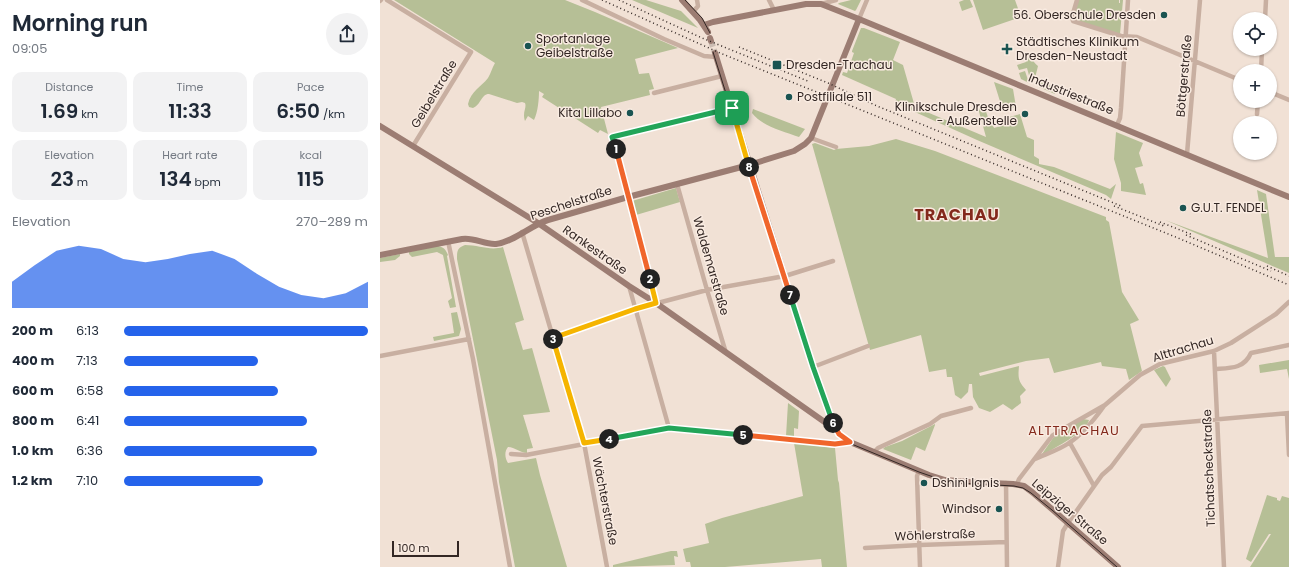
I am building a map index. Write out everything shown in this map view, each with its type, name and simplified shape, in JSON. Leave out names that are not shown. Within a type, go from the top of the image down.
[{"type":"street","name":"Geibelstraße","points":[[387,0],[471,52],[414,146]]},
{"type":"street","points":[[582,0],[632,25],[704,56],[715,55]]},
{"type":"street","points":[[682,0],[704,25],[710,37]]},
{"type":"street","points":[[693,12],[698,6],[697,0]]},
{"type":"street","points":[[769,0],[774,10]]},
{"type":"street","name":"Industriestraße","points":[[704,25],[774,10],[806,4],[821,4],[836,0]]},
{"type":"street","points":[[836,147],[811,138],[867,0]]},
{"type":"street","points":[[1077,0],[1072,17],[1073,21],[1115,34],[1137,37],[1233,77]]},
{"type":"street","points":[[1117,125],[1120,118],[1121,108],[1128,0]]},
{"type":"street","name":"Böttgerstraße","points":[[1187,154],[1200,0]]},
{"type":"street","points":[[1265,12],[1266,0]]},
{"type":"street","name":"Industriestraße","points":[[821,4],[1289,197]]},
{"type":"street","name":"Leipziger Straße","points":[[715,55],[813,367],[833,423],[839,434],[850,442],[919,471],[945,480],[958,482],[1017,484],[1024,486],[1118,567]]},
{"type":"street","points":[[654,93],[722,76]]},
{"type":"street","points":[[1277,95],[1289,100]]},
{"type":"street","points":[[656,303],[612,137],[732,108]]},
{"type":"street","points":[[1257,108],[1257,114]]},
{"type":"street","name":"Rankestraße","points":[[380,126],[538,223],[656,303],[826,423],[833,423]]},
{"type":"street","name":"Peschelstraße","points":[[380,255],[468,238],[490,244],[497,244],[509,240],[538,223],[628,197],[749,165],[794,151],[811,138]]},
{"type":"street","name":"Waldemarstraße","points":[[677,184],[726,353]]},
{"type":"street","name":"Wächterstraße","points":[[522,232],[584,443],[607,567]]},
{"type":"street","points":[[448,241],[468,339],[510,567]]},
{"type":"street","points":[[553,338],[656,303],[707,290],[784,276],[833,261]]},
{"type":"street","points":[[629,286],[669,428]]},
{"type":"street","name":"Alttrachau","points":[[1017,484],[1019,479],[1052,436],[1105,405],[1140,375],[1160,364],[1214,351],[1231,343],[1270,317],[1289,302]]},
{"type":"street","points":[[380,356],[468,339]]},
{"type":"street","points":[[1215,369],[1234,368],[1244,363],[1251,353],[1289,345]]},
{"type":"street","points":[[813,367],[868,346]]},
{"type":"street","name":"Tichatscheckstraße","points":[[1214,351],[1224,567]]},
{"type":"street","name":"Alttrachau","points":[[1034,459],[1070,443],[1092,422],[1105,405]]},
{"type":"street","points":[[874,452],[878,448],[930,424],[941,416],[972,408]]},
{"type":"street","points":[[1058,567],[1063,531],[1102,475],[1111,467],[1142,426],[1288,414],[1289,455]]},
{"type":"street","points":[[511,454],[526,455],[669,428],[835,444],[850,442]]},
{"type":"street","points":[[1070,443],[1094,486]]},
{"type":"street","points":[[919,471],[917,476],[920,567]]},
{"type":"street","points":[[1006,484],[1006,567]]},
{"type":"street","name":"Wöhlerstraße","points":[[865,548],[1006,542]]},
{"type":"green space","points":[[394,0],[565,0],[678,48],[635,59],[639,74],[649,73],[654,89],[649,90],[650,95],[601,107],[608,134],[600,130],[598,133],[542,97],[544,94],[539,91],[534,120],[528,116],[525,121],[525,103],[522,102],[517,103],[486,94],[476,107],[469,107],[468,104],[471,96],[488,78],[495,63]]},
{"type":"green space","points":[[632,0],[646,0],[681,11],[698,28]]},
{"type":"green space","points":[[851,0],[861,0],[855,11],[838,4],[839,3]]},
{"type":"green space","points":[[970,0],[973,7],[962,11],[959,2]]},
{"type":"green space","points":[[973,0],[1015,0],[1021,17],[983,30]]},
{"type":"green space","points":[[1078,0],[1119,0],[1120,3],[1120,0],[1123,0],[1120,34],[1077,21],[1074,14]]},
{"type":"green space","points":[[861,28],[900,42],[893,60],[903,65],[915,107],[986,137],[978,108],[984,106],[989,120],[991,120],[994,128],[1004,125],[1003,119],[1020,114],[1027,137],[1034,140],[1034,156],[1039,159],[1039,164],[1054,167],[1110,189],[1116,184],[1111,199],[1106,195],[895,103],[896,99],[842,75],[843,72],[847,73],[854,53],[852,51]]},
{"type":"green space","points":[[1026,52],[1038,66],[1035,78],[1030,79],[1027,68],[1019,70],[1017,65],[1026,62],[1023,53]]},
{"type":"green space","points":[[1025,71],[1029,83],[1021,79],[1019,73]]},
{"type":"green space","points":[[994,82],[1013,89],[1016,107],[1003,111]]},
{"type":"green space","points":[[1040,82],[1057,87],[1055,94],[1039,87]]},
{"type":"green space","points":[[753,109],[805,129],[799,137],[767,125],[752,113]]},
{"type":"green space","points":[[1116,132],[1143,143],[1139,153],[1143,166],[1135,168],[1140,184],[1143,183],[1146,195],[1121,191],[1121,183],[1114,159]]},
{"type":"green space","points":[[896,139],[935,151],[1106,217],[1106,220],[1109,222],[1122,292],[1139,320],[1130,324],[1142,371],[1129,380],[1126,369],[1102,366],[1101,362],[1054,373],[1049,358],[1026,361],[979,373],[980,376],[1019,366],[1019,379],[1026,390],[1020,396],[1021,403],[1012,410],[1003,404],[990,412],[979,408],[973,397],[972,384],[969,384],[968,392],[961,399],[955,395],[952,377],[947,377],[946,369],[929,372],[921,335],[870,350],[812,144],[815,143],[834,150],[869,146]]},
{"type":"green space","points":[[676,188],[680,202],[636,215],[632,201]]},
{"type":"green space","points":[[1257,190],[1266,194],[1275,257],[1289,257],[1289,273],[1165,220],[1268,258]]},
{"type":"green space","points":[[465,245],[489,248],[503,247],[524,320],[515,323],[523,350],[532,348],[550,412],[523,415],[533,448],[527,449],[527,453],[508,447],[505,453],[508,463],[536,458],[567,567],[515,567],[499,482],[497,460],[457,259],[458,250],[460,247]]},
{"type":"green space","points":[[438,246],[442,247],[448,255],[456,307],[450,308],[448,301],[452,298],[443,255],[437,252],[412,257],[409,254],[409,252]]},
{"type":"green space","points":[[400,254],[400,256],[395,260],[380,262],[380,258]]},
{"type":"green space","points":[[457,312],[461,329],[459,336],[434,341],[433,337],[454,333],[451,313]]},
{"type":"green space","points":[[1289,360],[1289,379],[1287,369],[1260,373],[1259,365]]},
{"type":"green space","points":[[1163,366],[1171,379],[1166,387],[1154,370]]},
{"type":"green space","points":[[788,403],[799,411],[798,429],[794,428],[794,437],[786,436]]},
{"type":"green space","points":[[1083,419],[1089,420],[1087,425],[1082,430],[1062,444],[1042,454],[1053,438]]},
{"type":"green space","points":[[935,424],[925,451],[916,447],[911,460],[883,449],[902,441]]},
{"type":"green space","points":[[794,443],[835,448],[847,567],[822,567],[821,559],[725,567],[691,567],[690,562],[686,562],[683,549],[709,543],[705,524],[803,496]]},
{"type":"green space","points":[[1267,495],[1277,498],[1277,500],[1280,501],[1282,496],[1289,498],[1289,567],[1250,567],[1271,534],[1269,534],[1251,562],[1246,559]]},
{"type":"green space","points":[[671,551],[677,551],[678,557],[674,556],[675,565],[613,567],[613,565]]},
{"type":"tunnel","points":[[711,41],[715,53]]},
{"type":"tram line","points":[[685,0],[702,18],[710,33]]},
{"type":"tram line","points":[[713,52],[813,371],[833,429],[840,437],[854,445],[945,481],[1023,488],[1052,510],[1117,567]]},
{"type":"railway","points":[[602,0],[720,53],[1178,238],[1289,285]]},
{"type":"railway","points":[[619,0],[702,38],[810,82]]},
{"type":"railway","points":[[739,47],[828,83],[877,106],[1121,206]]},
{"type":"railway","points":[[1114,206],[1164,226]]},
{"type":"railway","points":[[1160,222],[1193,235]]},
{"type":"railway","points":[[1186,235],[1271,271]]},
{"type":"railway","points":[[1267,266],[1289,276]]},
{"type":"place","name":"56. Oberschule Dresden","points":[[1164,15]]},
{"type":"place","name":"Sportanlage Geibelstraße","points":[[528,46]]},
{"type":"place","name":"Städtisches Klinikum Dresden-Neustadt","points":[[1007,49]]},
{"type":"place","name":"Dresden-Trachau","points":[[777,65]]},
{"type":"place","name":"Postfiliale 511","points":[[789,97]]},
{"type":"place","name":"Kita Lillabo","points":[[630,113]]},
{"type":"place","name":"Klinikschule Dresden - Außenstelle","points":[[1025,114]]},
{"type":"place","name":"G.U.T. FENDEL","points":[[1183,208]]},
{"type":"place","name":"Dshini Ignis","points":[[924,483]]},
{"type":"place","name":"Windsor","points":[[999,509]]},
{"type":"district","name":"TRACHAU","points":[[957,214]]},
{"type":"district","name":"ALTTRACHAU","points":[[1074,430]]},
{"type":"route","points":[[732,108],[813,367],[833,423],[839,434],[850,442],[835,444],[669,428],[584,443],[553,338],[656,303],[612,137],[732,108]]}]
